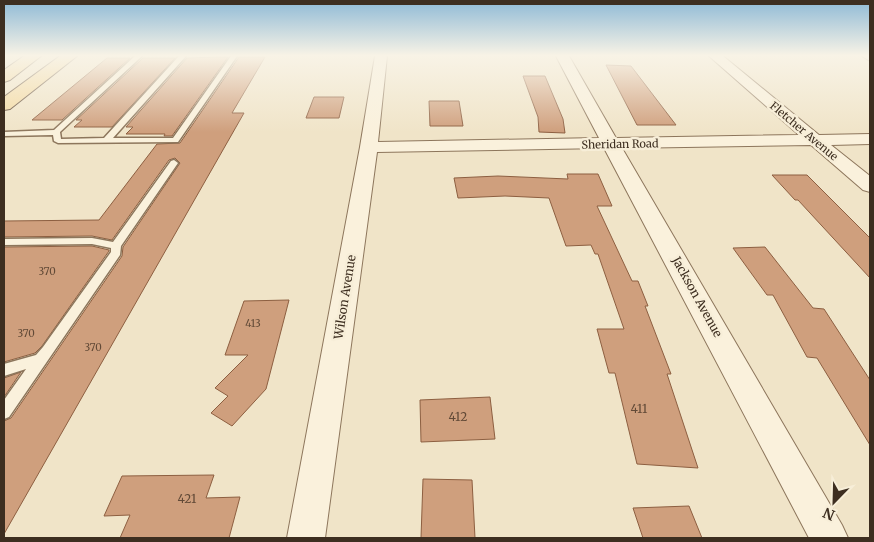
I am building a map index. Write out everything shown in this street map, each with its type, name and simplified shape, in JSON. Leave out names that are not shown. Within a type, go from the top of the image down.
[{"type":"main road","points":[[4,105],[36,81]]},
{"type":"street","name":"Wilson Avenue","points":[[306,538],[369,147],[378,81]]},
{"type":"street","name":"Jackson Avenue","points":[[576,81],[829,538]]},
{"type":"street","name":"Fletcher Avenue","points":[[745,81],[870,186]]},
{"type":"street","name":"Sheridan Road","points":[[369,147],[613,145],[870,139]]},
{"type":"lane","points":[[4,134],[56,132],[111,81]]},
{"type":"lane","points":[[107,140],[160,81]]},
{"type":"lane","points":[[56,132],[58,141],[175,140],[216,81]]},
{"type":"lane","points":[[4,412],[116,252],[116,246],[174,163]]},
{"type":"lane","points":[[4,242],[92,241],[116,246]]},
{"type":"lane","points":[[4,370],[40,360]]},
{"type":"building","points":[[79,81],[104,81],[62,120],[32,120]]},
{"type":"building","points":[[118,81],[154,81],[112,127],[74,127],[82,120],[76,120]]},
{"type":"building","points":[[166,81],[211,81],[172,136],[164,136],[165,134],[126,134],[133,127],[126,127]]},
{"type":"building","points":[[222,81],[251,81],[232,113],[244,113],[4,534],[4,421],[11,418],[122,256],[123,247],[180,163],[175,158],[169,160],[112,240],[92,236],[4,237],[4,221],[99,220],[157,144],[180,143]]},
{"type":"building","points":[[525,81],[547,81],[563,119],[565,133],[539,132],[538,117]]},
{"type":"building","points":[[614,81],[643,81],[676,125],[637,125]]},
{"type":"building","points":[[314,97],[344,97],[339,118],[306,118]]},
{"type":"building","points":[[429,101],[459,101],[463,126],[430,126]]},
{"type":"building","points":[[567,174],[598,174],[612,206],[597,206],[632,281],[638,281],[648,306],[645,306],[671,374],[667,374],[698,468],[637,464],[615,373],[609,373],[597,329],[624,329],[598,254],[595,254],[591,245],[566,246],[549,198],[505,196],[458,198],[454,178],[498,176],[568,179]]},
{"type":"building","points":[[772,175],[807,175],[870,238],[870,278],[798,200],[795,200]]},
{"type":"building","points":[[92,246],[109,251],[42,346],[35,353],[4,362],[4,247]]},
{"type":"building","points":[[765,247],[813,308],[824,309],[870,380],[870,445],[817,358],[807,357],[773,295],[767,295],[733,248]]},
{"type":"building","points":[[289,300],[266,389],[232,426],[211,413],[228,396],[215,388],[248,355],[225,355],[244,301]]},
{"type":"building","points":[[21,372],[4,397],[4,378]]},
{"type":"building","points":[[490,397],[495,439],[421,442],[420,400]]},
{"type":"building","points":[[214,475],[206,498],[240,497],[229,538],[120,538],[130,515],[104,516],[122,476]]},
{"type":"building","points":[[423,479],[472,480],[475,538],[421,538]]},
{"type":"building","points":[[689,506],[702,538],[643,538],[633,508]]}]
